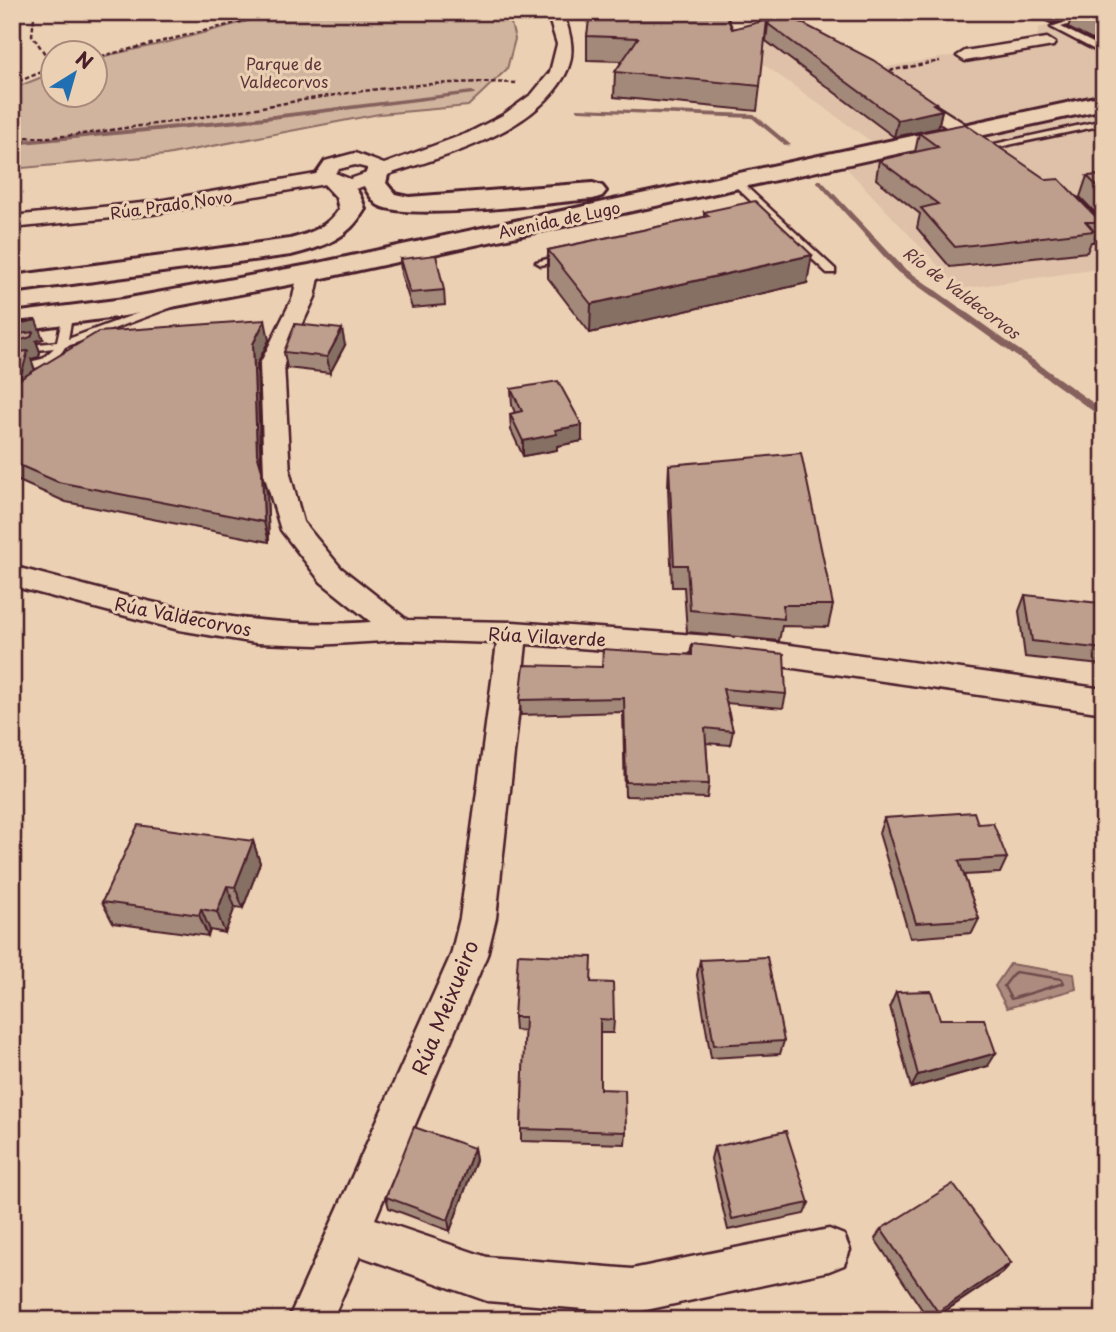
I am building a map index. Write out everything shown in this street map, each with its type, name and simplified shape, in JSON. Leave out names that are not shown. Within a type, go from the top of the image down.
[{"type":"highway","name":"Avenida de Lugo","points":[[12,322],[66,330],[190,297],[1104,102]]},
{"type":"highway","points":[[375,170],[374,183],[386,199],[408,205],[581,192],[783,171]]},
{"type":"highway","points":[[12,284],[291,247],[311,241],[337,229],[352,209],[348,194],[329,177]]},
{"type":"street","points":[[329,177],[357,184],[375,170],[481,122],[532,84],[542,72],[550,55],[549,31],[538,12]]},
{"type":"street","points":[[375,170],[461,145],[502,125],[541,94],[559,72],[566,54],[564,29],[555,12]]},
{"type":"street","points":[[965,56],[1047,43]]},
{"type":"street","points":[[879,73],[1016,161]]},
{"type":"street","name":"Rúa Prado Novo","points":[[12,214],[329,177]]},
{"type":"street","name":"Rúa Prado Novo","points":[[12,222],[152,208],[329,177]]},
{"type":"street","points":[[1060,191],[1104,238]]},
{"type":"street","points":[[309,273],[304,296],[272,364],[277,474],[290,524],[331,575],[400,630]]},
{"type":"street","name":"Rúa Valdecorvos","points":[[12,576],[157,614],[235,630],[321,636],[400,630]]},
{"type":"street","name":"Rúa Vilaverde","points":[[400,630],[513,633],[739,649],[1104,701]]},
{"type":"street","name":"Rúa Meixueiro","points":[[310,1320],[469,955],[478,918],[513,633]]},
{"type":"street","points":[[347,1230],[487,1279],[632,1291],[829,1250]]},
{"type":"lane","points":[[1104,22],[1091,16],[1055,27],[1100,50],[1104,60]]},
{"type":"lane","points":[[994,145],[1104,122]]},
{"type":"lane","points":[[735,181],[831,271]]},
{"type":"lane","points":[[756,217],[770,214]]},
{"type":"lane","points":[[541,262],[582,254]]},
{"type":"lane","points":[[12,350],[66,330]]},
{"type":"lane","points":[[12,369],[45,365],[66,330]]},
{"type":"path","points":[[108,55],[169,43],[281,12]]},
{"type":"path","points":[[34,18],[32,35],[38,44]]},
{"type":"path","points":[[879,73],[965,56]]},
{"type":"path","points":[[12,84],[38,72]]},
{"type":"path","points":[[12,136],[178,122],[418,83],[476,79],[532,84]]},
{"type":"shaded area","points":[[1104,12],[1104,268],[960,289],[838,159],[882,149],[731,41],[820,32],[879,68],[1036,42],[1039,28]]},
{"type":"green space","name":"Parque de Valdecorvos","points":[[281,12],[508,12],[515,39],[507,69],[468,106],[379,114],[166,155],[12,169],[12,89],[38,79],[38,108],[108,108],[108,55]]},
{"type":"water","points":[[1010,964],[1074,974],[1076,989],[1007,1008],[995,986]]},
{"type":"building","points":[[590,12],[725,12],[732,29],[767,20],[760,86],[615,72],[638,38],[587,36]]},
{"type":"building","points":[[776,12],[781,12],[873,60],[936,103],[933,104],[942,110],[898,120],[768,24]]},
{"type":"building","points":[[1080,12],[1104,12],[1104,24]]},
{"type":"building","points":[[965,124],[1047,180],[1059,179],[1101,222],[1086,222],[1094,231],[955,247],[921,208],[938,204],[879,160],[938,147],[919,133]]},
{"type":"building","points":[[1104,175],[1104,193],[1087,176]]},
{"type":"building","points":[[755,201],[812,255],[591,304],[548,250],[709,216],[704,212]]},
{"type":"building","points":[[436,255],[444,290],[410,293],[400,259]]},
{"type":"building","points":[[36,320],[12,325],[12,322]]},
{"type":"building","points":[[265,320],[253,344],[257,454],[262,471],[264,522],[58,482],[12,462],[12,353],[28,351],[20,379],[98,332]]},
{"type":"building","points":[[295,324],[342,329],[327,357],[284,352]]},
{"type":"building","points":[[33,332],[31,337],[12,343],[12,335]]},
{"type":"building","points":[[558,381],[582,425],[555,430],[557,434],[523,441],[510,414],[522,411],[511,389]]},
{"type":"building","points":[[801,453],[833,605],[783,605],[784,619],[690,610],[687,565],[674,565],[669,465]]},
{"type":"building","points":[[1025,595],[1099,603],[1104,626],[1104,649],[1032,641]]},
{"type":"building","points":[[692,644],[784,654],[786,694],[723,689],[733,731],[705,728],[709,784],[626,782],[624,698],[520,700],[524,665],[602,667],[603,649],[692,655]]},
{"type":"building","points":[[974,812],[978,824],[993,823],[1007,858],[959,861],[979,919],[916,923],[884,818]]},
{"type":"building","points":[[138,825],[253,841],[235,887],[227,886],[217,912],[201,909],[199,915],[102,902]]},
{"type":"building","points":[[518,954],[592,957],[591,982],[613,983],[614,1020],[600,1019],[600,1089],[625,1090],[626,1132],[521,1129],[525,1017],[514,1017]]},
{"type":"building","points":[[767,957],[784,1041],[714,1045],[700,960]]},
{"type":"building","points":[[931,991],[940,1019],[984,1019],[996,1053],[918,1075],[896,992]]},
{"type":"building","points":[[414,1127],[474,1148],[448,1220],[386,1197]]},
{"type":"building","points":[[786,1131],[809,1203],[732,1219],[714,1147]]},
{"type":"building","points":[[953,1184],[1011,1263],[938,1312],[881,1229]]},
{"type":"waterway","name":"Río de Valdecorvos","points":[[12,143],[239,121],[472,93]]},
{"type":"waterway","name":"Río de Valdecorvos","points":[[579,109],[754,116],[788,145]]},
{"type":"waterway","name":"Río de Valdecorvos","points":[[819,181],[900,269],[1100,412]]}]
